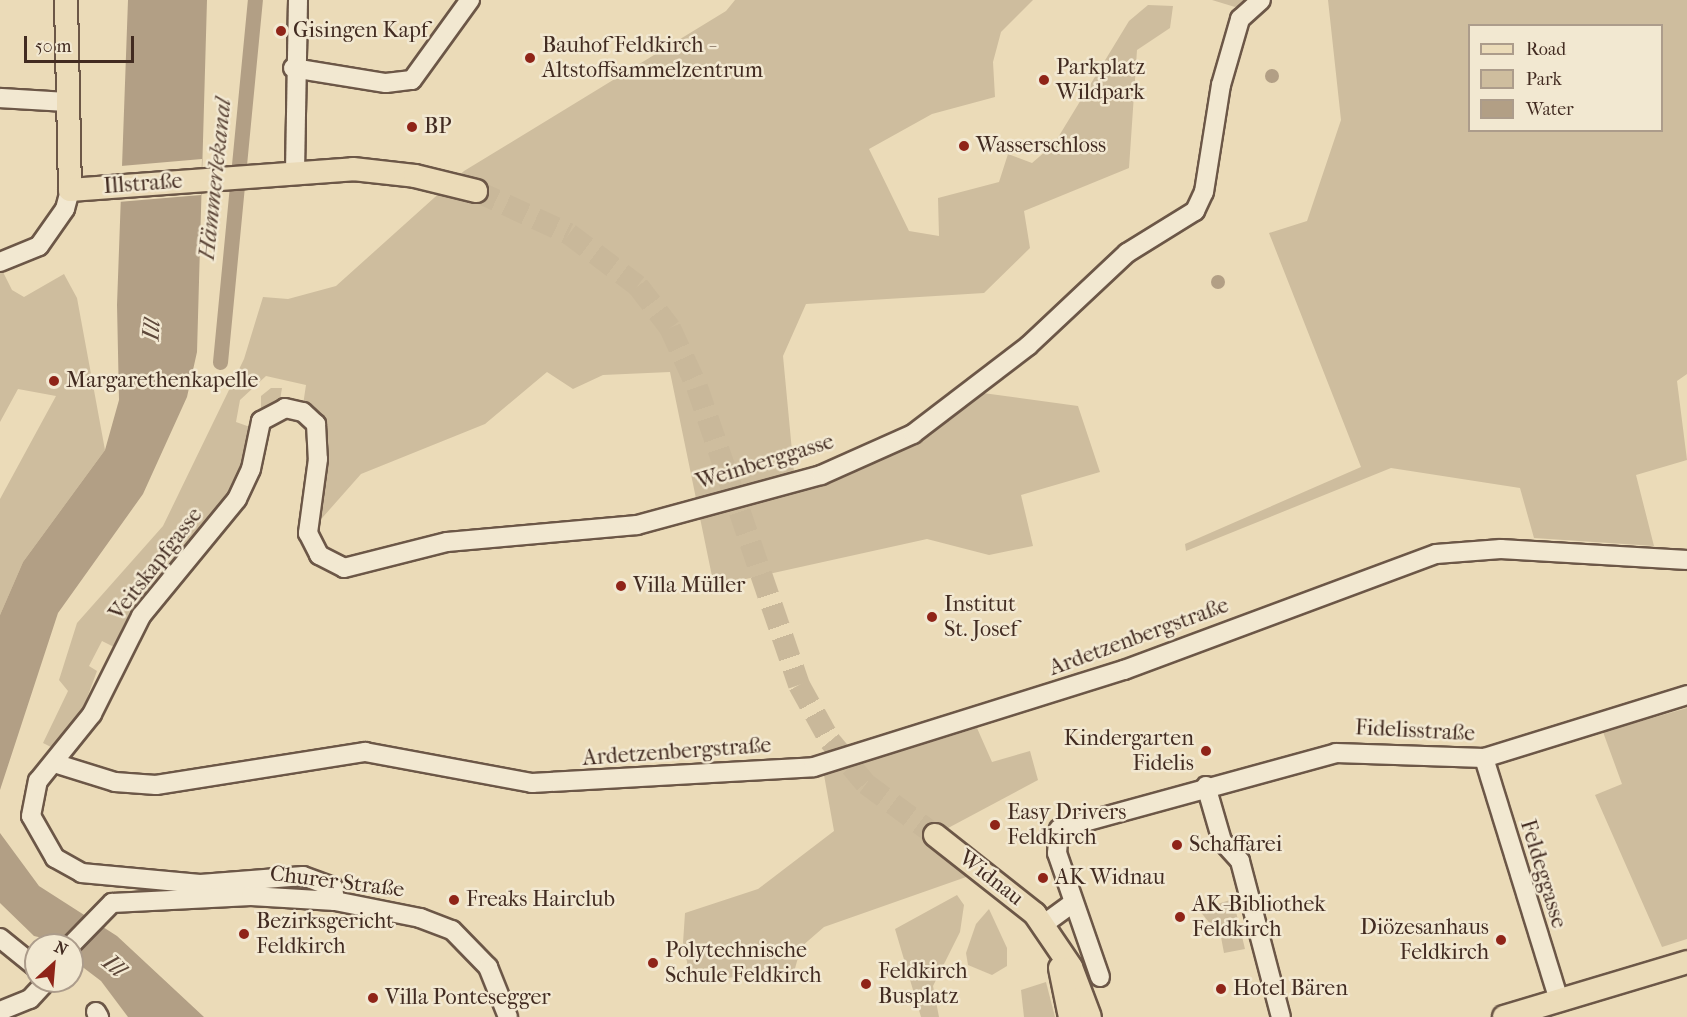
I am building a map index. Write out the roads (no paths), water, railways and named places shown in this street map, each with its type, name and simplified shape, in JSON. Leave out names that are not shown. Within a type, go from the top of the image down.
[{"type":"main road","name":"Illstraße","points":[[66,0],[66,102],[70,190],[295,172],[377,171],[476,192]]},
{"type":"main road","name":"Widnau","points":[[935,835],[1012,890],[1044,924],[1058,946],[1090,1017]]},
{"type":"main road","name":"Widnau","points":[[1058,946],[1070,1017]]},
{"type":"main road","points":[[1504,1017],[1687,962]]},
{"type":"street","points":[[295,172],[293,68],[298,0]]},
{"type":"street","points":[[293,68],[386,83],[412,80],[470,0]]},
{"type":"street","name":"Weinberggasse","points":[[293,409],[311,417],[320,436],[309,504],[310,543],[322,558],[344,568],[447,542],[637,525],[821,475],[913,434],[1028,346],[1127,253],[1195,211],[1204,192],[1221,85],[1240,19],[1262,0]]},
{"type":"street","points":[[0,98],[66,102]]},
{"type":"street","points":[[0,262],[39,246],[65,209],[70,190]]},
{"type":"street","name":"Veitskapfgasse","points":[[54,763],[92,714],[141,616],[237,499],[251,469],[261,421],[273,411],[293,409]]},
{"type":"street","name":"Ardetzenbergstraße","points":[[54,763],[115,782],[156,785],[365,752],[532,783],[814,767],[1102,678],[1436,554],[1501,549],[1687,560]]},
{"type":"street","name":"Fidelisstraße","points":[[1073,903],[1057,853],[1059,829],[1206,786],[1336,753],[1484,758],[1687,694]]},
{"type":"street","name":"Feldeggasse","points":[[1484,758],[1559,1001]]},
{"type":"street","points":[[54,763],[32,794],[31,816],[45,845],[68,867],[155,884],[303,876],[333,887],[336,901]]},
{"type":"street","points":[[1206,786],[1222,841],[1240,861],[1281,1017]]},
{"type":"street","name":"Churer Straße","points":[[81,933],[102,908],[251,896],[336,901],[420,918],[452,930],[497,981],[508,1017]]},
{"type":"street","points":[[1073,903],[1100,977]]},
{"type":"street","name":"Widnau","points":[[1044,924],[1073,903]]},
{"type":"street","points":[[0,938],[24,957]]},
{"type":"street","points":[[0,1011],[30,999],[36,993]]},
{"type":"water","name":"Ill","points":[[128,0],[207,0],[197,352],[187,397],[143,494],[58,613],[0,790],[0,615],[23,562],[105,450],[119,400],[117,305]]},
{"type":"water","points":[[1269,69],[1275,69],[1279,76],[1275,83],[1269,83],[1265,79],[1265,73]]},
{"type":"water","points":[[1215,275],[1221,275],[1225,282],[1221,289],[1215,289],[1211,285],[1211,279]]},
{"type":"water","name":"Ill","points":[[0,833],[39,886],[117,936],[204,1017],[128,1017],[101,981],[84,968],[84,933],[31,933],[0,903]]},
{"type":"waterway","name":"Hämmerlekanal","points":[[220,362],[255,0]]},
{"type":"tunnel","points":[[476,191],[569,234],[638,286],[670,328],[697,387],[799,685],[830,741],[866,784],[935,835]]},
{"type":"place","name":"Gisingen Kapf","points":[[281,31]]},
{"type":"place","name":"Bauhof Feldkirch - Altstoffsammelzentrum","points":[[530,58]]},
{"type":"place","name":"Parkplatz Wildpark","points":[[1044,80]]},
{"type":"place","name":"BP","points":[[412,127]]},
{"type":"place","name":"Wasserschloss","points":[[964,146]]},
{"type":"place","name":"Margarethenkapelle","points":[[54,381]]},
{"type":"place","name":"Villa Müller","points":[[621,586]]},
{"type":"place","name":"Institut St. Josef","points":[[932,617]]},
{"type":"place","name":"Kindergarten Fidelis","points":[[1206,751]]},
{"type":"place","name":"Easy Drivers Feldkirch","points":[[995,825]]},
{"type":"place","name":"Schaffarei","points":[[1177,845]]},
{"type":"place","name":"AK Widnau","points":[[1043,878]]},
{"type":"place","name":"Freaks Hairclub","points":[[454,900]]},
{"type":"place","name":"AK-Bibliothek Feldkirch","points":[[1180,917]]},
{"type":"place","name":"Bezirksgericht Feldkirch","points":[[244,934]]},
{"type":"place","name":"Diözesanhaus Feldkirch","points":[[1501,940]]},
{"type":"place","name":"Polytechnische Schule Feldkirch","points":[[653,963]]},
{"type":"place","name":"Feldkirch Busplatz","points":[[866,984]]},
{"type":"place","name":"Hotel Bären","points":[[1221,989]]},
{"type":"place","name":"Villa Pontesegger","points":[[373,998]]}]
